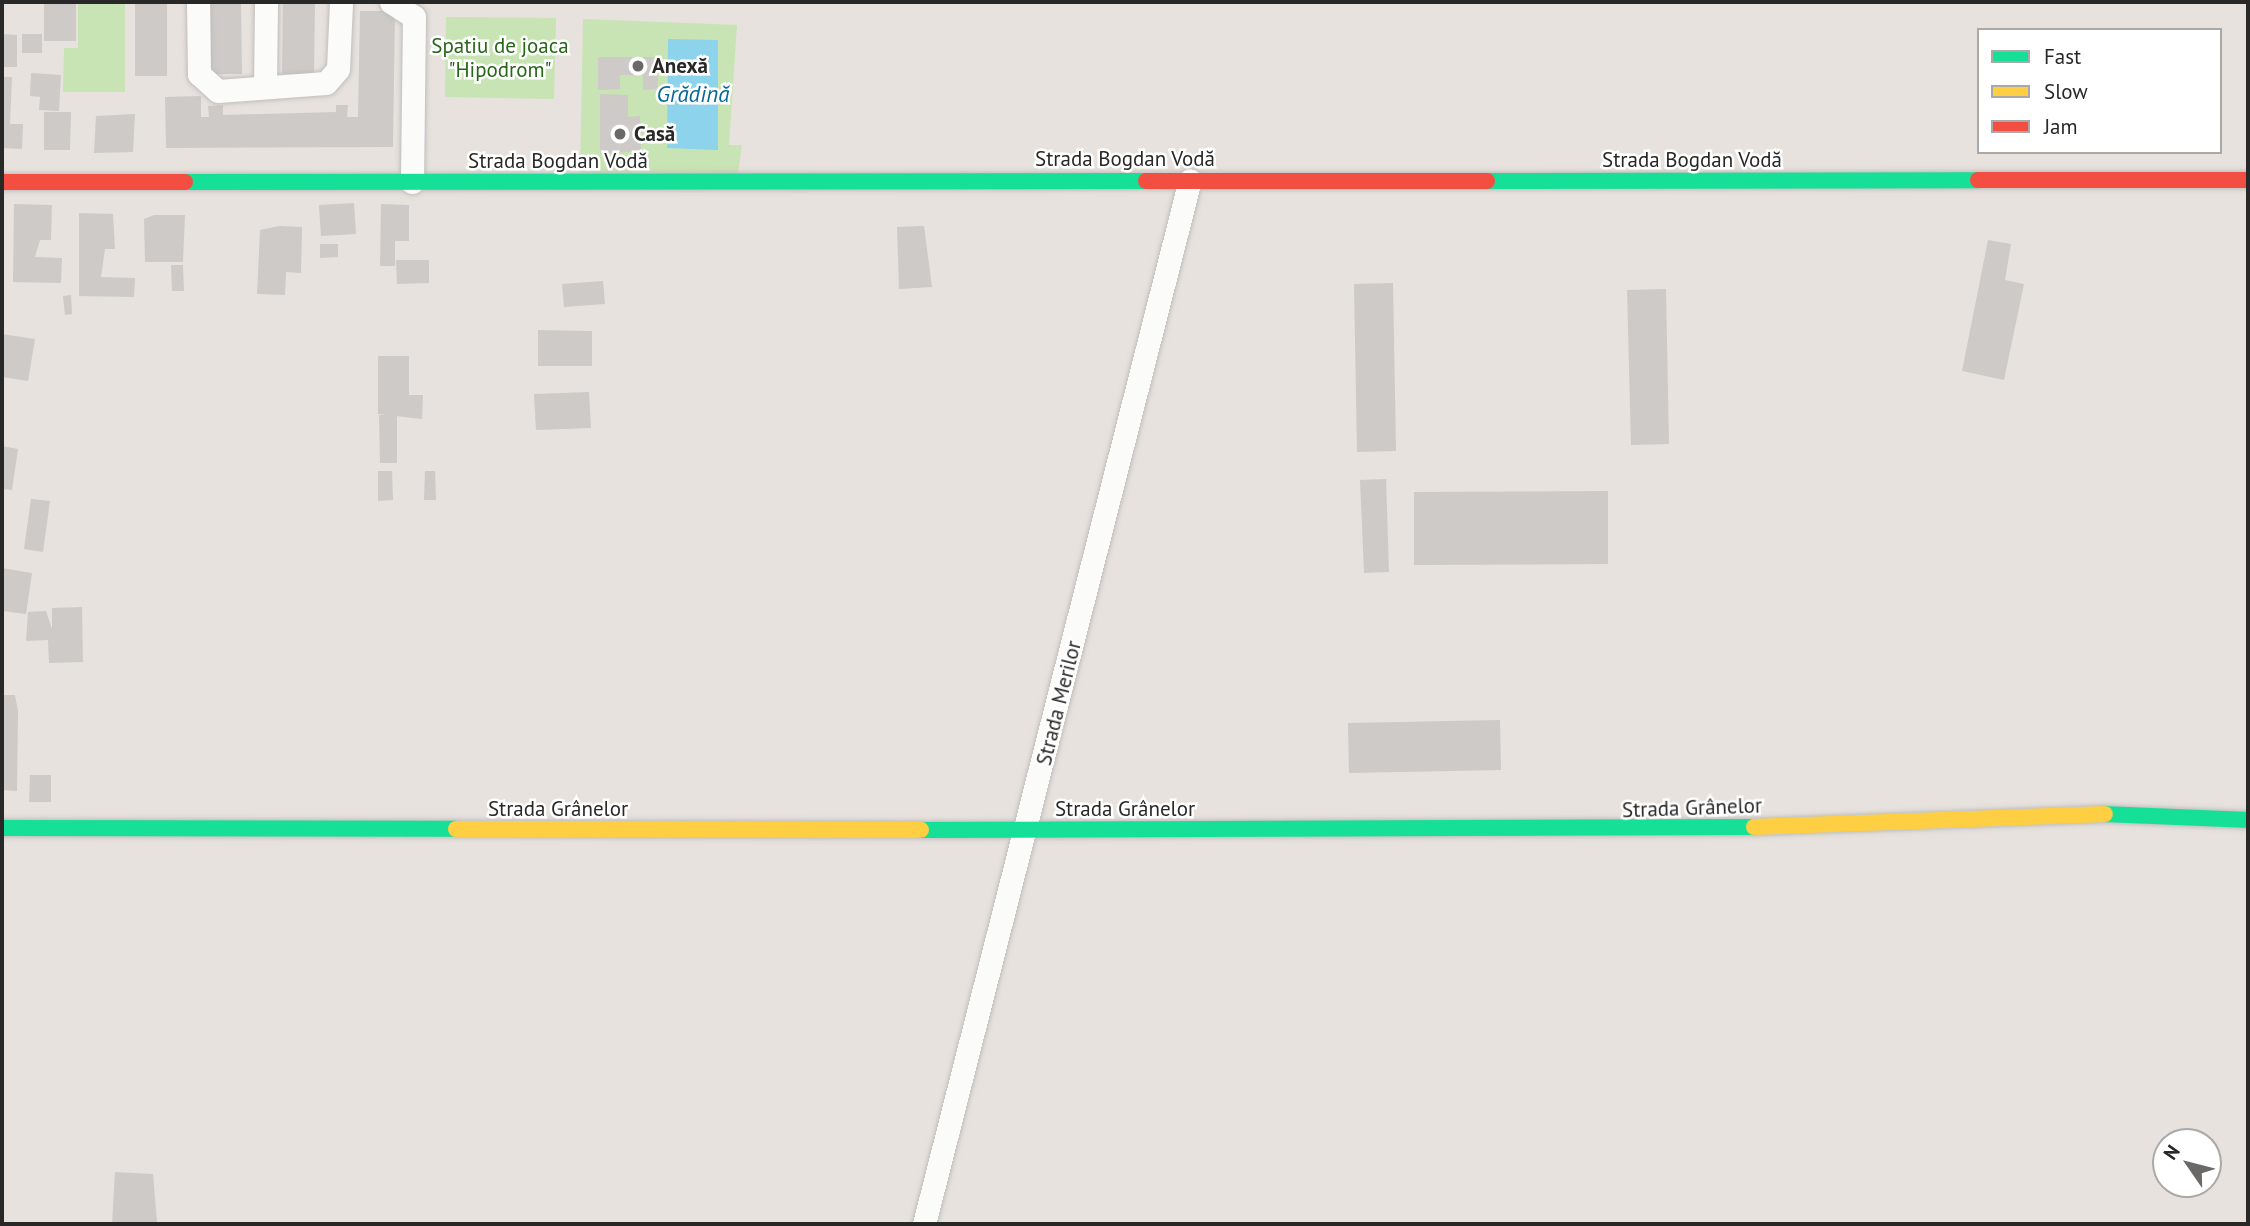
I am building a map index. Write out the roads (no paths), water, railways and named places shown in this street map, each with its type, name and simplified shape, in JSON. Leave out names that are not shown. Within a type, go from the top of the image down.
[{"type":"street","points":[[198,2],[204,82],[218,90],[265,86],[317,87],[333,76],[341,2]]},
{"type":"street","points":[[265,86],[266,2]]},
{"type":"street","points":[[391,2],[414,17],[416,32],[412,182]]},
{"type":"street","name":"Strada Merilor","points":[[924,1224],[1027,829],[1190,180]]},
{"type":"street","name":"Strada Bogdan Vodă","points":[[2,182],[2248,180]]},
{"type":"street","name":"Strada Grânelor","points":[[2,828],[1654,831],[2149,812],[2248,820]]},
{"type":"water","name":"Grădină","points":[[668,39],[718,40],[718,150],[667,148]]},
{"type":"place","name":"Anexă","points":[[638,66]]},
{"type":"place","name":"Casă","points":[[620,134]]},
{"type":"park label","name":"Spatiu de joaca \"Hipodrom\"","points":[[500,58]]}]
